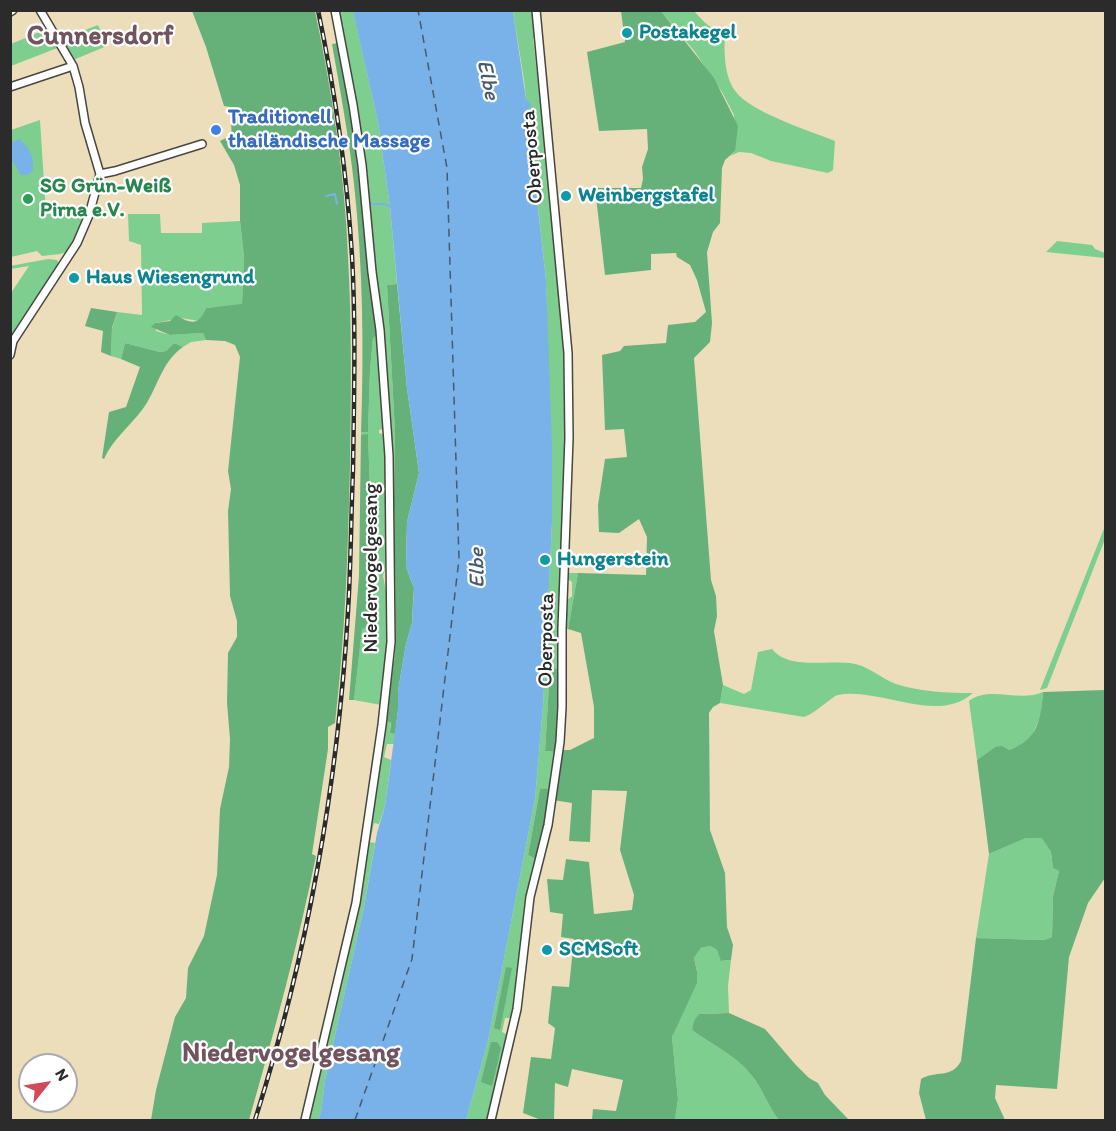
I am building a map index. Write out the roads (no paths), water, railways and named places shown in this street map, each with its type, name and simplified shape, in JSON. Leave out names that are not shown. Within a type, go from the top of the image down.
[{"type":"street","points":[[10,355],[13,341],[77,243],[89,215],[100,174],[85,123],[73,66],[40,10]]},
{"type":"street","name":"Niedervogelgesang","points":[[305,1120],[356,903],[382,725],[391,642],[388,456],[380,330],[362,165],[335,10]]},
{"type":"street","name":"Oberposta","points":[[491,1120],[517,1009],[530,897],[548,825],[560,742],[562,707],[569,450],[568,353],[536,10]]},
{"type":"street","points":[[10,87],[73,66]]},
{"type":"street","points":[[100,174],[202,144]]},
{"type":"water","name":"Elbe","points":[[353,11],[513,11],[526,99],[532,106],[527,110],[546,280],[552,445],[552,523],[543,706],[535,799],[488,1041],[466,1120],[318,1120],[364,907],[377,833],[385,806],[398,710],[398,691],[412,623],[414,588],[406,567],[407,522],[419,473],[407,388],[390,207],[378,122]]},
{"type":"water","points":[[19,139],[29,149],[33,161],[33,171],[27,175],[21,175],[11,158],[11,143]]},
{"type":"waterway","points":[[326,196],[335,194],[337,204]]},
{"type":"waterway","points":[[369,204],[393,207]]},
{"type":"railway","points":[[255,1120],[290,996],[317,869],[337,740],[350,576],[354,390],[352,256],[340,133],[318,10]]},
{"type":"place","name":"Postakegel","points":[[627,33]]},
{"type":"place","name":"Traditionell thailändische Massage","points":[[216,130]]},
{"type":"place","name":"Weinbergstafel","points":[[566,196]]},
{"type":"place","name":"SG Grün-Weiß Pirna e.V.","points":[[28,199]]},
{"type":"place","name":"Haus Wiesengrund","points":[[74,278]]},
{"type":"place","name":"Hungerstein","points":[[545,560]]},
{"type":"place","name":"SCMSoft","points":[[547,950]]},
{"type":"district","name":"Cunnersdorf","points":[[100,37]]},
{"type":"district","name":"Niedervogelgesang","points":[[291,1054]]}]
